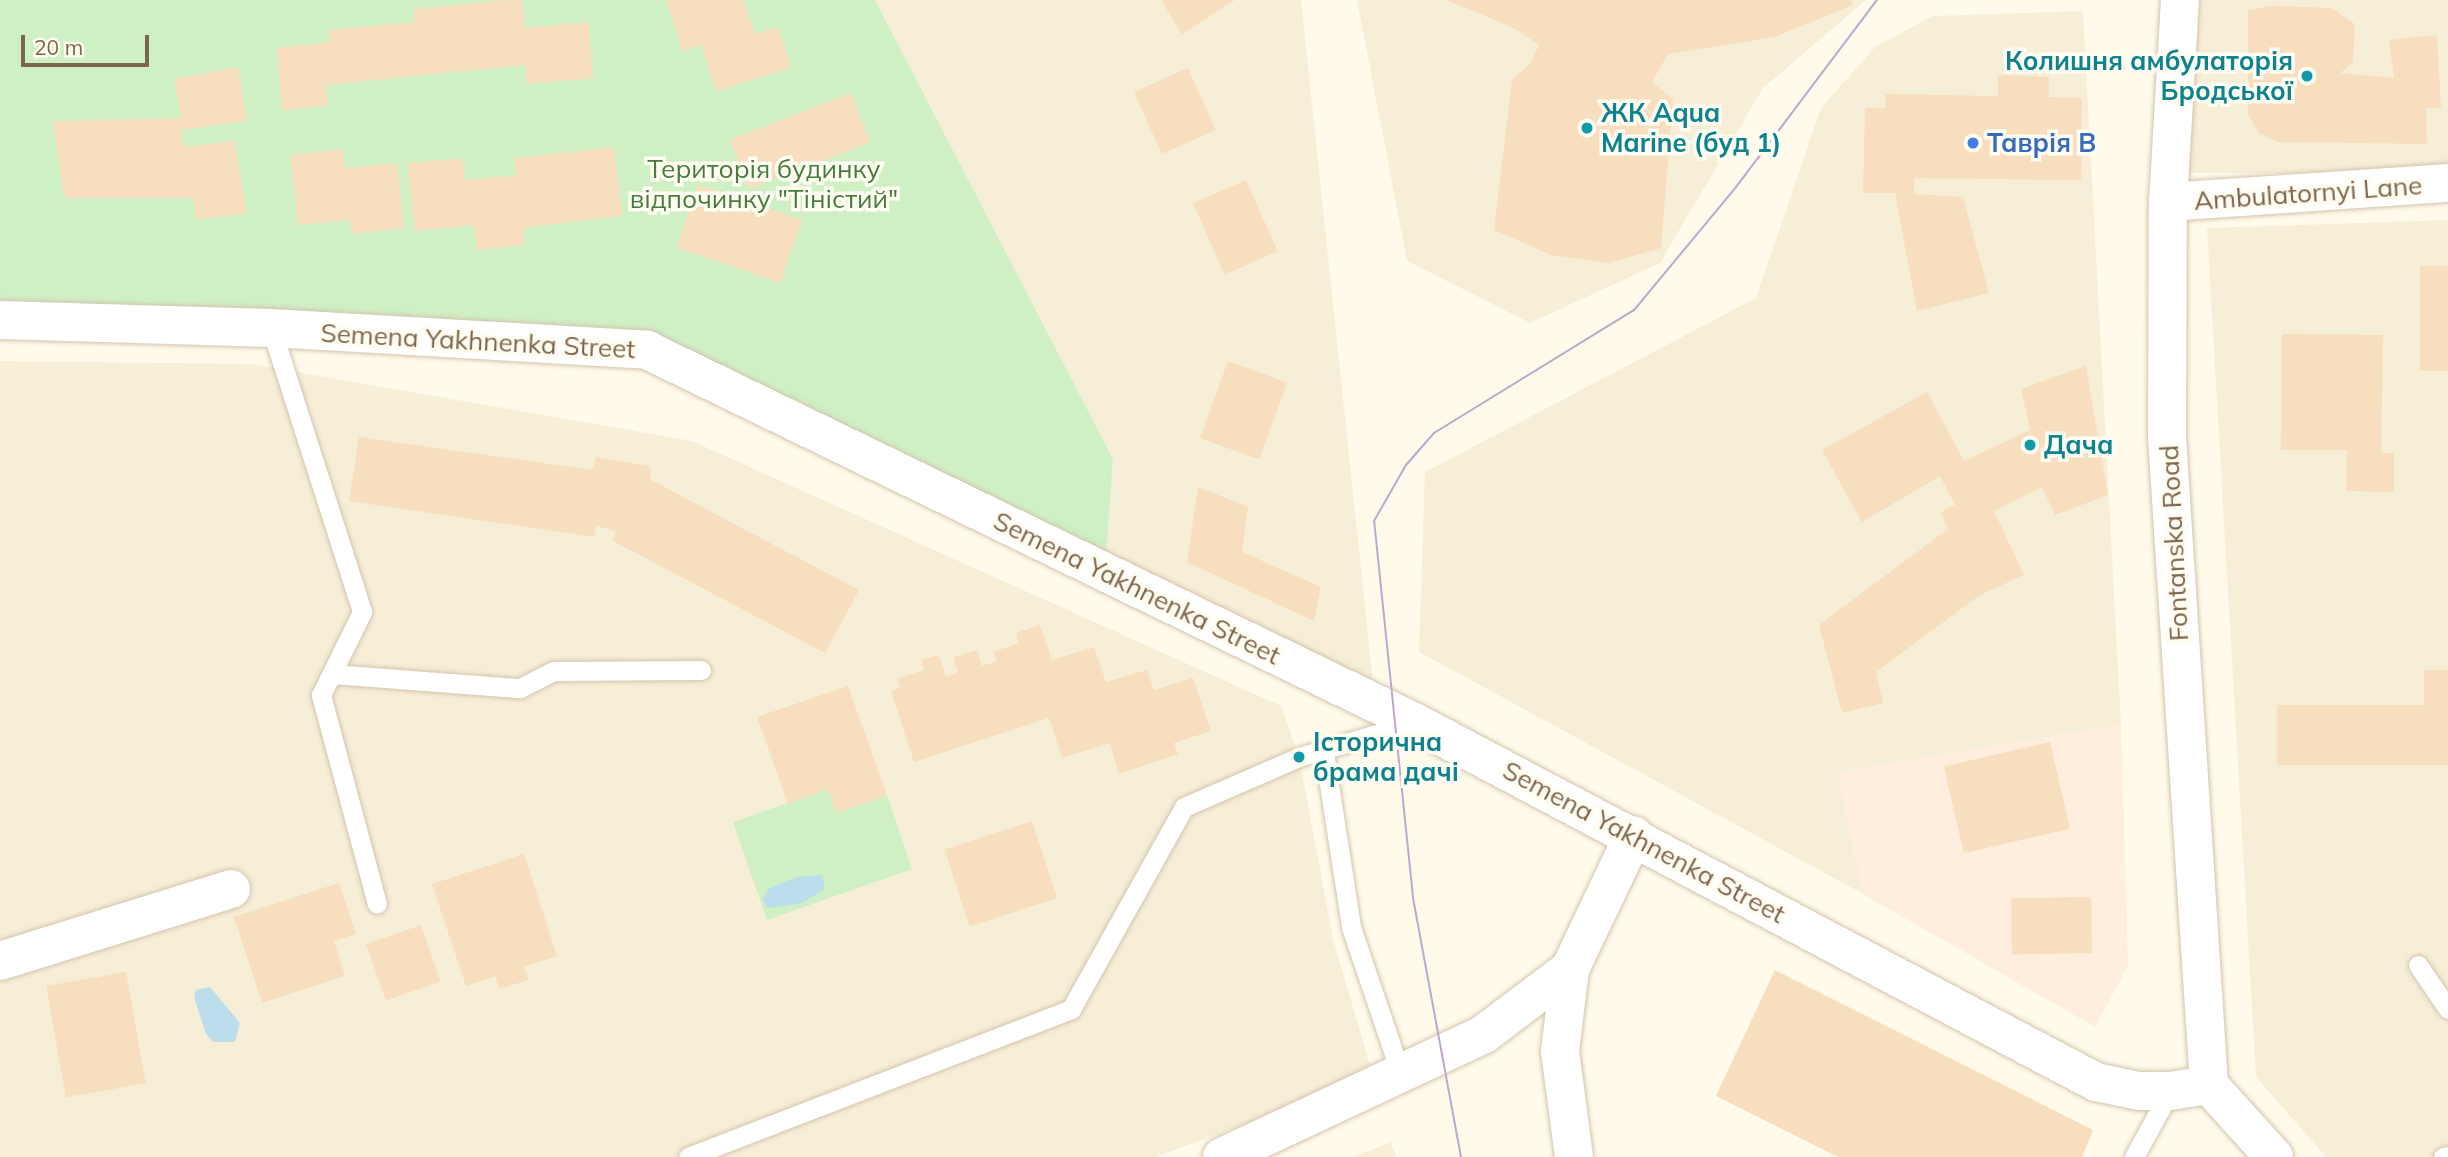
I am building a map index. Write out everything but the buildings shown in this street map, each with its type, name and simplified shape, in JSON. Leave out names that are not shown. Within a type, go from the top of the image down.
[{"type":"street","name":"Fontanska Road","points":[[2180,0],[2168,202],[2167,438],[2209,1085]]},
{"type":"street","name":"Ambulatornyi Lane","points":[[2168,202],[2448,183]]},
{"type":"street","name":"Semena Yakhnenka Street","points":[[0,320],[271,328],[647,350],[1414,722],[1634,835],[2096,1082],[2139,1091],[2170,1091],[2209,1085]]},
{"type":"street","points":[[1574,1157],[1560,1051],[1570,970],[1634,835]]},
{"type":"street","points":[[0,961],[231,890]]},
{"type":"street","points":[[1222,1157],[1484,1034],[1570,970]]},
{"type":"street","points":[[2209,1085],[2274,1157]]},
{"type":"lane","points":[[271,328],[362,612],[321,695],[377,904]]},
{"type":"lane","points":[[332,674],[520,688],[553,671],[701,670]]},
{"type":"lane","points":[[688,1157],[1070,1009],[1184,807],[1299,757],[1324,752],[1414,722]]},
{"type":"lane","points":[[1324,752],[1351,927],[1401,1075]]},
{"type":"lane","points":[[2418,965],[2448,1009]]},
{"type":"lane","points":[[2134,1157],[2170,1091]]},
{"type":"lane","points":[[2443,1157],[2448,1156]]},
{"type":"shaded area","points":[[875,0],[1301,0],[1373,682],[1106,557],[1113,459]]},
{"type":"shaded area","points":[[1357,0],[1866,0],[1763,88],[1660,263],[1530,323],[1407,261]]},
{"type":"shaded area","points":[[2186,0],[2448,0],[2448,173],[2186,173]]},
{"type":"shaded area","points":[[2083,11],[2121,725],[1839,772],[1863,894],[1419,652],[1425,472],[1756,298],[1821,108],[1875,47],[1933,16]]},
{"type":"shaded area","points":[[2448,220],[2448,1157],[2326,1157],[2256,1077],[2207,228]]},
{"type":"shaded area","points":[[0,361],[251,364],[692,441],[1281,706],[1299,757],[1333,939],[1373,1076],[1156,1157],[0,1157]]},
{"type":"shaded area","points":[[2121,725],[2128,966],[2095,1027],[1863,894],[1838,772]]},
{"type":"shaded area","points":[[1391,1142],[1396,1157],[1354,1157]]},
{"type":"green space","name":"Територія будинку відпочинку \"Тіністий\"","points":[[0,0],[875,0],[1113,459],[1106,557],[652,333],[0,310]]},
{"type":"green space","points":[[828,789],[837,813],[887,795],[912,869],[767,920],[733,822]]},
{"type":"water","points":[[822,875],[825,889],[802,903],[768,908],[762,900],[769,888],[797,877]]},
{"type":"water","points":[[210,987],[240,1023],[235,1042],[213,1042],[206,1034],[194,997],[196,990]]},
{"type":"tram line","points":[[1461,1157],[1413,897],[1374,521],[1406,465],[1434,433],[1634,310],[1736,187],[1877,0]]},
{"type":"place","name":"Колишня амбулаторія Бродської","points":[[2307,76]]},
{"type":"place","name":"ЖК Aqua Marine (буд 1)","points":[[1587,128]]},
{"type":"place","name":"Таврія В","points":[[1973,143]]},
{"type":"place","name":"Дача","points":[[2030,445]]},
{"type":"place","name":"Історична брама дачі","points":[[1299,757]]}]
